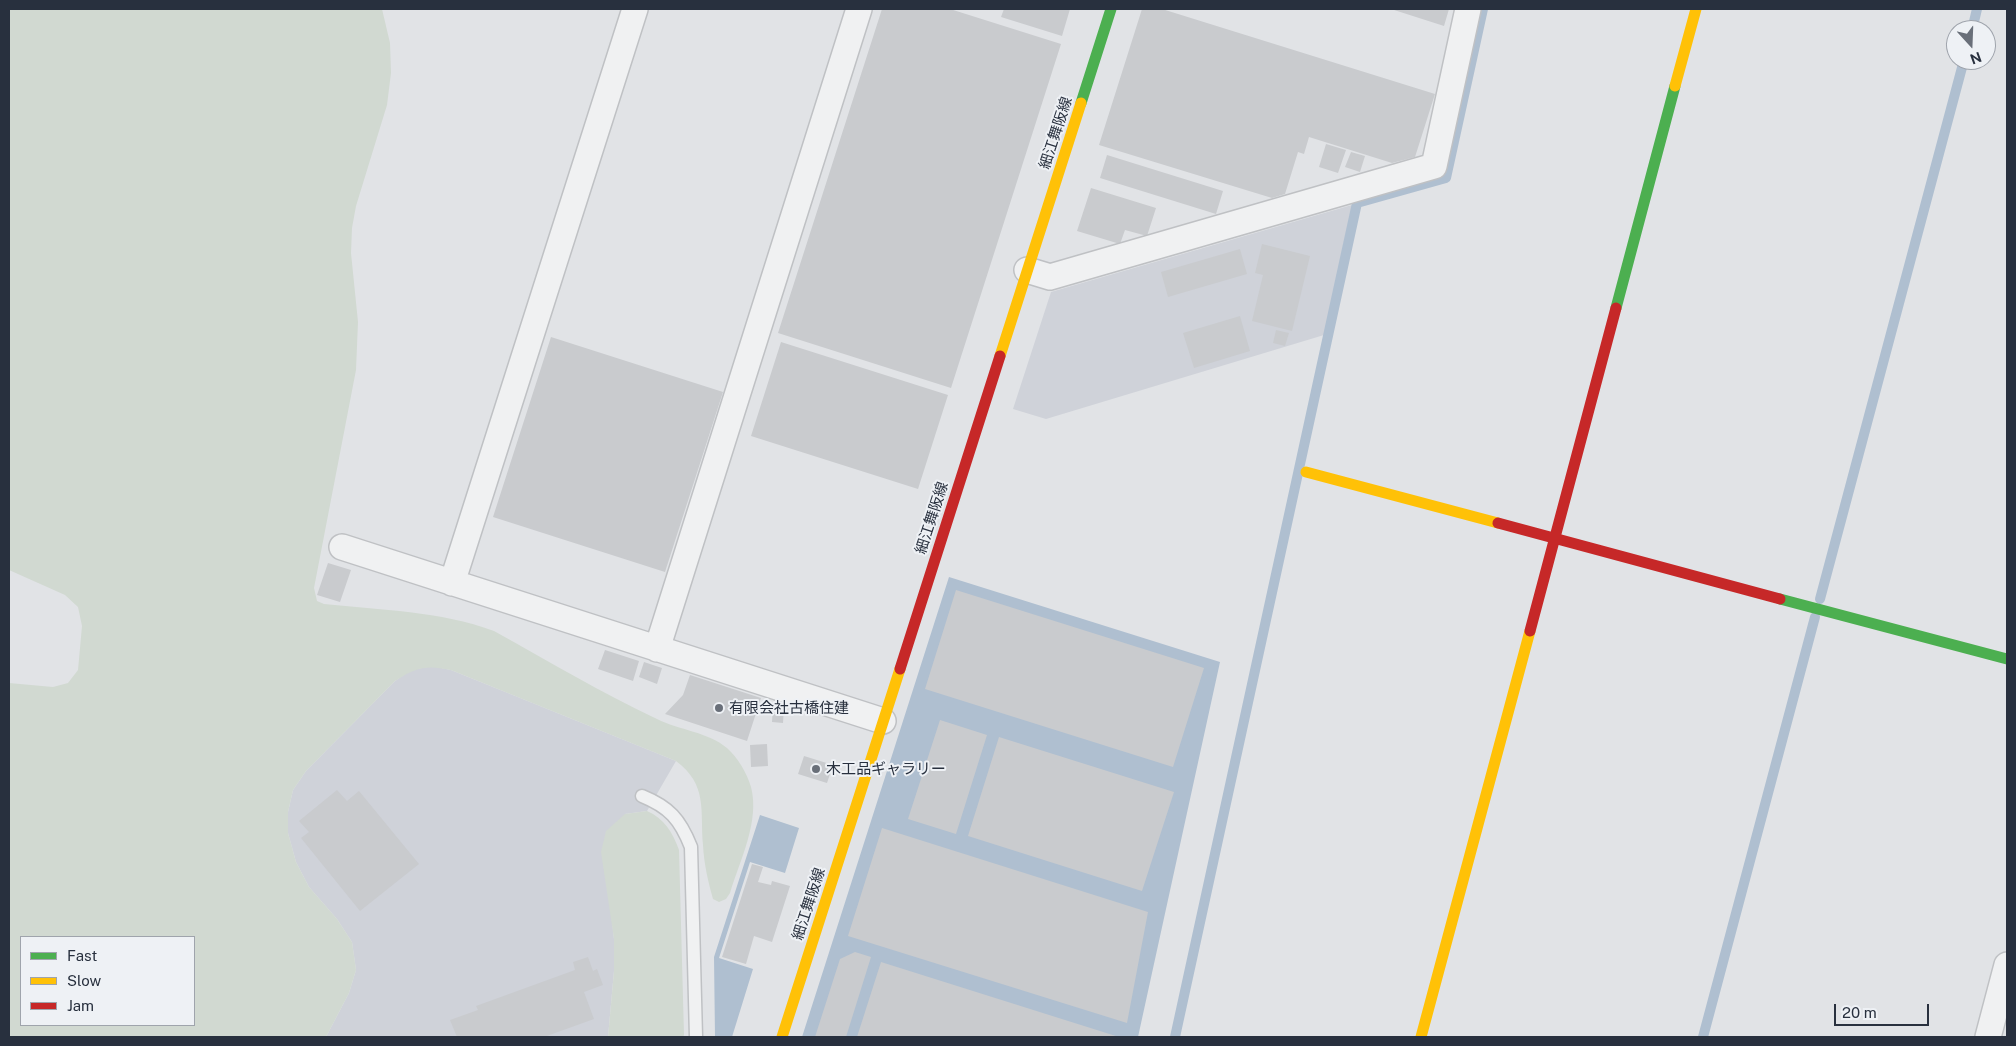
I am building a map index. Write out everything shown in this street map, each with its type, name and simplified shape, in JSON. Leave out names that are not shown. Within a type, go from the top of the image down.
[{"type":"street","points":[[452,583],[635,9]]},
{"type":"street","points":[[657,649],[859,9]]},
{"type":"street","name":"細江舞阪線","points":[[782,1037],[1111,9]]},
{"type":"street","points":[[1027,270],[1050,278],[1434,166],[1468,9]]},
{"type":"street","points":[[1421,1037],[1696,9]]},
{"type":"street","points":[[1306,472],[2007,659]]},
{"type":"street","points":[[342,547],[883,721]]},
{"type":"street","points":[[1988,1037],[2007,965]]},
{"type":"lane","points":[[642,796],[659,803],[673,815],[684,830],[691,847],[696,1037]]},
{"type":"shaded area","points":[[9,9],[382,9],[390,43],[391,73],[387,105],[356,206],[352,228],[351,253],[358,322],[356,370],[314,588],[317,601],[324,604],[432,615],[474,624],[494,631],[636,709],[666,723],[711,738],[727,748],[735,756],[747,776],[753,800],[753,813],[748,840],[730,893],[726,899],[719,902],[713,899],[704,859],[702,809],[698,789],[686,770],[676,761],[451,670],[422,668],[395,681],[306,771],[293,790],[288,812],[288,833],[296,862],[309,887],[337,919],[352,942],[356,970],[349,993],[326,1037],[9,1037],[9,683],[53,687],[68,683],[78,670],[82,626],[78,607],[65,595],[9,570]]},
{"type":"shaded area","points":[[1352,205],[1324,335],[1046,419],[1013,409],[1051,292]]},
{"type":"shaded area","points":[[432,666],[451,670],[676,761],[647,811],[625,814],[610,903],[614,939],[614,971],[608,1037],[326,1037],[349,993],[356,970],[352,942],[337,919],[309,887],[296,862],[288,833],[288,812],[293,790],[306,771],[395,681],[411,670]]},
{"type":"shaded area","points":[[647,811],[663,822],[674,838],[679,850],[684,1035],[683,1037],[608,1037],[614,971],[614,939],[601,852],[606,831],[625,814]]},
{"type":"water","points":[[949,577],[1220,662],[1138,1037],[802,1037]]},
{"type":"water","points":[[760,815],[799,828],[785,873],[750,862],[719,958],[753,969],[732,1037],[715,1037],[714,957]]},
{"type":"building","points":[[882,9],[950,9],[1061,44],[951,388],[778,333]]},
{"type":"building","points":[[1004,9],[1070,9],[1062,36],[1001,17]]},
{"type":"building","points":[[1142,9],[1162,9],[1435,94],[1415,157],[1392,163],[1309,137],[1304,154],[1298,152],[1285,194],[1272,198],[1099,145]]},
{"type":"building","points":[[1391,9],[1449,9],[1444,26]]},
{"type":"building","points":[[1326,144],[1346,150],[1338,173],[1319,167]]},
{"type":"building","points":[[1351,152],[1365,156],[1360,172],[1345,167]]},
{"type":"building","points":[[1107,155],[1223,191],[1216,214],[1100,178]]},
{"type":"building","points":[[1091,188],[1156,208],[1147,236],[1125,230],[1120,244],[1077,231]]},
{"type":"building","points":[[1262,244],[1310,256],[1292,331],[1252,321],[1263,275],[1255,273]]},
{"type":"building","points":[[1240,249],[1247,274],[1168,297],[1161,272]]},
{"type":"building","points":[[1240,316],[1250,351],[1194,368],[1183,333]]},
{"type":"building","points":[[1276,330],[1289,333],[1285,346],[1273,343]]},
{"type":"building","points":[[551,337],[723,392],[665,572],[493,517]]},
{"type":"building","points":[[781,342],[948,395],[918,489],[751,436]]},
{"type":"building","points":[[328,563],[351,570],[340,602],[317,595]]},
{"type":"building","points":[[956,590],[1204,668],[1173,767],[925,689]]},
{"type":"building","points":[[605,650],[639,661],[633,681],[598,669]]},
{"type":"building","points":[[644,662],[662,668],[657,684],[639,677]]},
{"type":"building","points":[[690,675],[761,698],[747,741],[665,714],[683,695]]},
{"type":"building","points":[[773,707],[784,708],[783,723],[772,722]]},
{"type":"building","points":[[940,720],[987,735],[956,834],[908,819]]},
{"type":"building","points":[[999,737],[1174,792],[1142,891],[968,836]]},
{"type":"building","points":[[767,744],[768,766],[751,767],[750,745]]},
{"type":"building","name":"木工品ギャラリー","points":[[804,756],[833,765],[827,783],[798,774]]},
{"type":"building","points":[[337,790],[347,801],[359,791],[419,864],[360,911],[301,838],[309,832],[299,821]]},
{"type":"building","points":[[882,828],[1148,912],[1127,1023],[848,936]]},
{"type":"building","points":[[752,864],[763,867],[758,882],[771,885],[772,881],[790,886],[772,942],[754,936],[746,964],[722,957]]},
{"type":"building","points":[[855,952],[871,957],[846,1037],[815,1037],[840,959]]},
{"type":"building","points":[[588,957],[593,971],[597,969],[603,985],[584,992],[594,1019],[544,1037],[457,1037],[450,1020],[478,1010],[476,1006],[575,970],[573,962]]},
{"type":"building","points":[[881,962],[1119,1037],[857,1037]]},
{"type":"waterway","points":[[1175,1037],[1357,203],[1446,178],[1483,9]]},
{"type":"waterway","points":[[1974,20],[1977,9]]},
{"type":"waterway","points":[[1820,599],[1961,70]]},
{"type":"waterway","points":[[1703,1037],[1815,617]]},
{"type":"traffic: fast","points":[[1081,103],[1111,9]]},
{"type":"traffic: fast","points":[[1616,308],[1675,86]]},
{"type":"traffic: fast","points":[[1780,599],[2007,659]]},
{"type":"traffic: slow","points":[[1675,86],[1696,9]]},
{"type":"traffic: slow","points":[[1000,356],[1081,103]]},
{"type":"traffic: slow","points":[[1306,472],[1498,523]]},
{"type":"traffic: slow","points":[[1421,1037],[1530,631]]},
{"type":"traffic: slow","points":[[782,1037],[900,669]]},
{"type":"traffic: jam","points":[[1530,631],[1616,308]]},
{"type":"traffic: jam","points":[[900,669],[1000,356]]},
{"type":"traffic: jam","points":[[1498,523],[1780,599]]},
{"type":"place","name":"有限会社古橋住建","points":[[719,708]]},
{"type":"place","name":"木工品ギャラリー","points":[[816,769]]}]
